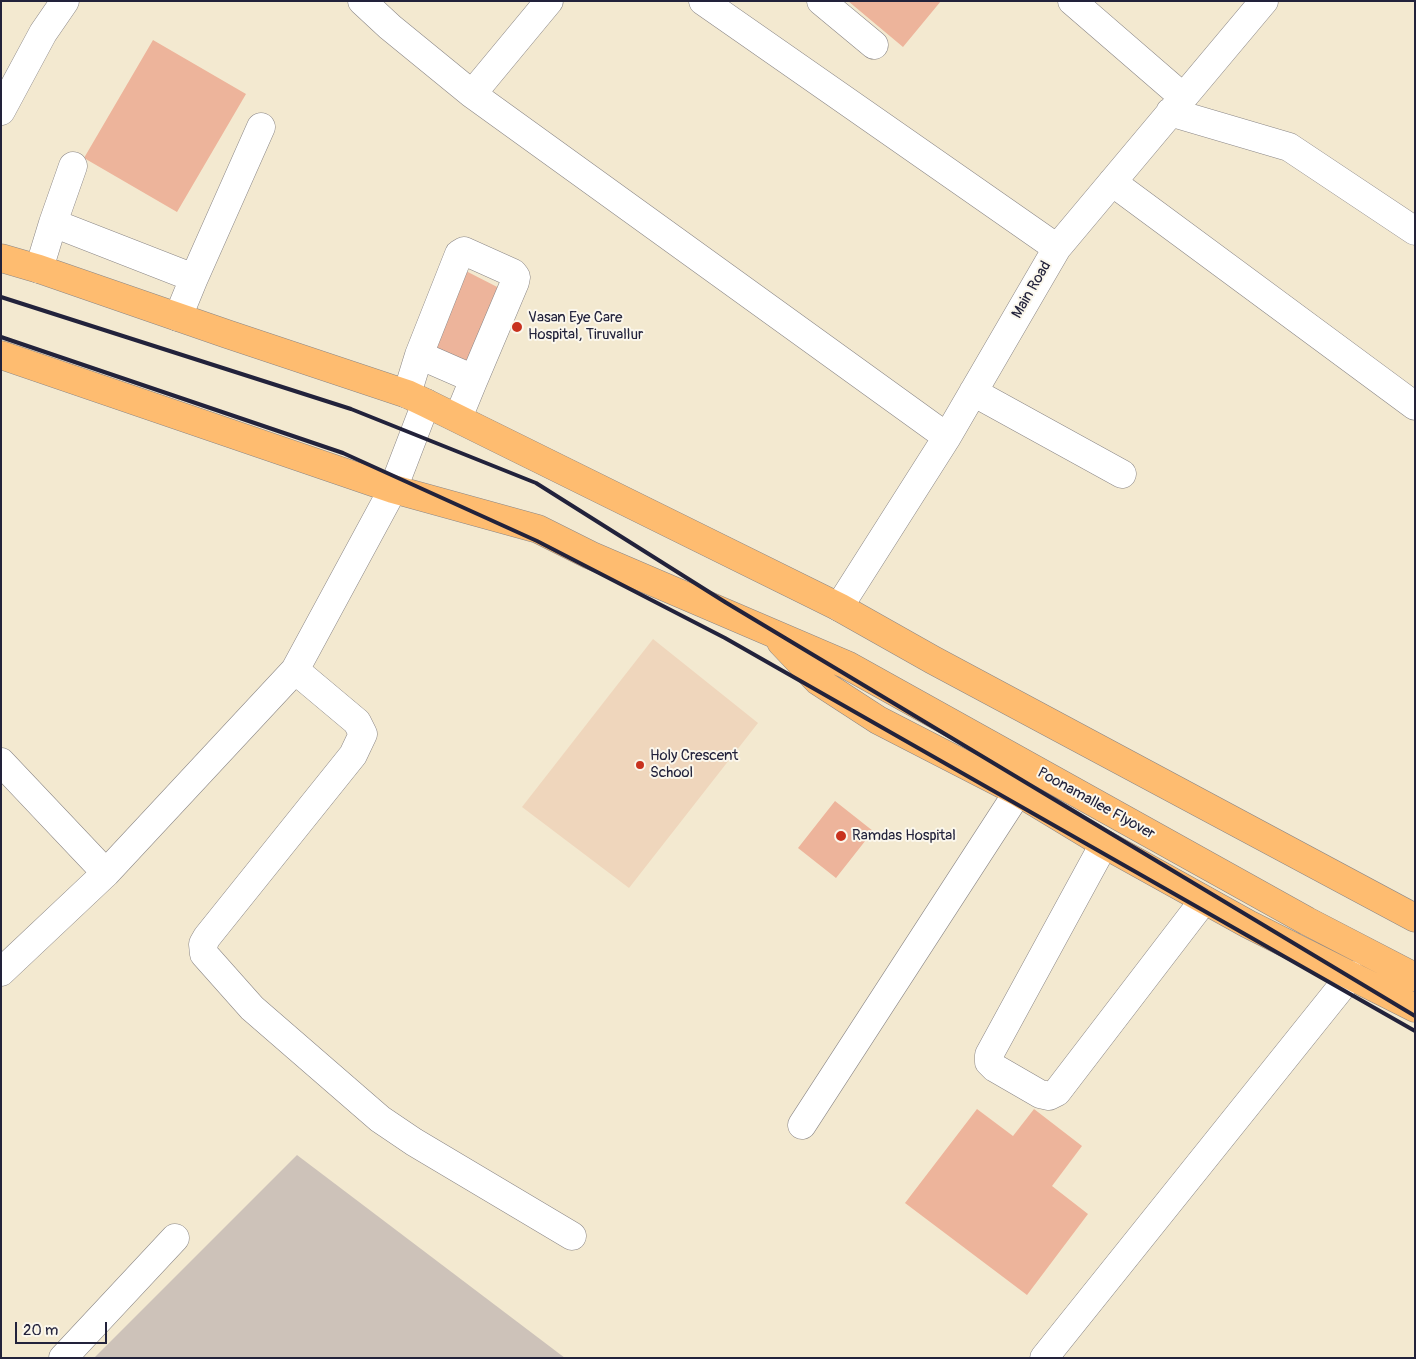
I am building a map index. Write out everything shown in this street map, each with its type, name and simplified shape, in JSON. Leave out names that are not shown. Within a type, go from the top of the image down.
[{"type":"main road","points":[[1,258],[39,269],[417,398],[839,608],[1415,918]]},
{"type":"main road","name":"Poonamallee Flyover","points":[[1,355],[393,488],[538,529],[774,635],[847,665],[1307,921],[1415,977]]},
{"type":"main road","points":[[774,635],[818,681],[878,720],[1018,792],[1104,844],[1204,900],[1415,1008]]},
{"type":"street","points":[[1,111],[43,33],[65,1]]},
{"type":"street","points":[[472,94],[549,1]]},
{"type":"street","points":[[821,1],[874,45]]},
{"type":"street","points":[[1072,1],[1177,105],[1289,147],[1415,231]]},
{"type":"street","points":[[371,4],[472,94],[947,437]]},
{"type":"street","points":[[716,5],[1057,248]]},
{"type":"street","name":"Main Road","points":[[839,608],[947,437],[1057,248],[1177,105],[1254,5]]},
{"type":"street","points":[[178,317],[261,127]]},
{"type":"street","points":[[39,269],[52,223],[73,166]]},
{"type":"street","points":[[1112,182],[1415,406]]},
{"type":"street","points":[[52,223],[194,278]]},
{"type":"street","points":[[1,972],[106,873],[295,670],[393,488],[417,398],[419,355],[456,260],[459,254],[464,251],[513,273],[516,277],[458,418]]},
{"type":"street","points":[[419,355],[474,379]]},
{"type":"street","points":[[972,392],[1122,474]]},
{"type":"street","points":[[295,670],[357,722],[363,734],[353,755],[207,937],[203,944],[204,954],[252,1008],[380,1119],[414,1142],[572,1236]]},
{"type":"street","points":[[1,762],[106,873]]},
{"type":"street","points":[[802,1125],[1018,792]]},
{"type":"street","points":[[1104,844],[989,1055],[989,1062],[994,1068],[1040,1094],[1049,1096],[1057,1092],[1204,900]]},
{"type":"street","points":[[1044,1358],[1351,975]]},
{"type":"street","points":[[62,1358],[175,1238]]},
{"type":"shaded area","name":"Holy Crescent School","points":[[653,639],[758,723],[629,888],[522,807]]},
{"type":"shaded area","points":[[297,1155],[565,1358],[94,1358]]},
{"type":"building","points":[[848,1],[941,1],[903,47]]},
{"type":"building","points":[[153,40],[246,94],[177,212],[84,158]]},
{"type":"building","points":[[462,269],[507,292],[470,368],[427,347]]},
{"type":"building","points":[[835,801],[873,831],[836,878],[798,848]]},
{"type":"building","points":[[977,1109],[1013,1136],[1034,1109],[1082,1146],[1052,1186],[1088,1214],[1027,1295],[905,1203]]},
{"type":"railway","points":[[1,297],[351,409],[536,483],[725,602],[1415,1016]]},
{"type":"railway","points":[[1,337],[343,453],[537,541],[725,638],[1415,1031]]},
{"type":"place","name":"Vasan Eye Care Hospital, Tiruvallur","points":[[517,327]]},
{"type":"place","name":"Holy Crescent School","points":[[640,765]]},
{"type":"place","name":"Ramdas Hospital","points":[[841,836]]}]
